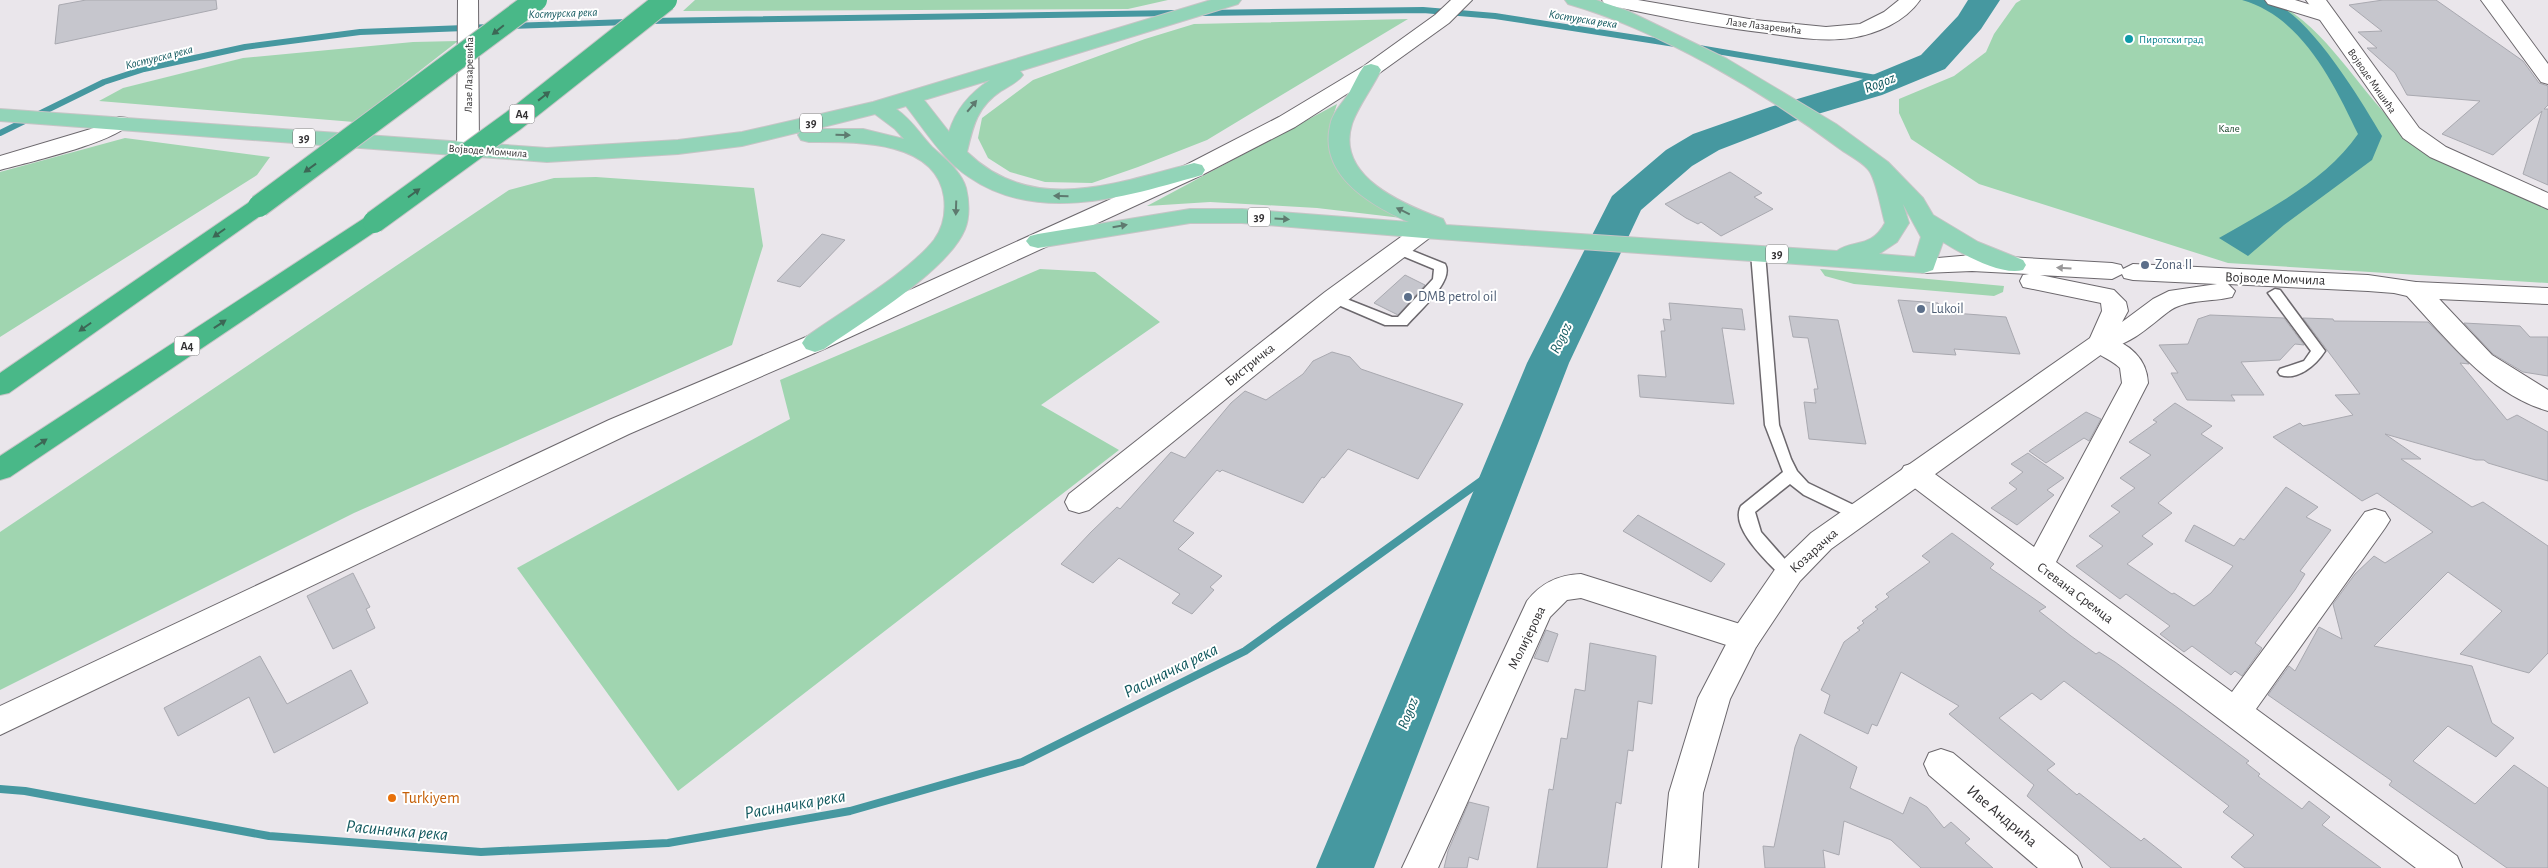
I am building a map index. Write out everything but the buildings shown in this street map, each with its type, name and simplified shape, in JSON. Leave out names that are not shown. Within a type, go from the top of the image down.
[{"type":"highway","points":[[0,386],[258,206],[486,39],[536,0]]},
{"type":"highway","name":"A4","points":[[0,470],[374,222],[513,121],[666,0]]},
{"type":"main road","name":"39","points":[[910,97],[1086,42],[1231,0]]},
{"type":"main road","points":[[1576,0],[1612,11],[1647,26],[1731,71],[1786,104],[1827,129],[1880,166],[1906,189],[1928,221],[1961,244],[1991,258],[2014,265]]},
{"type":"main road","points":[[956,151],[963,118],[981,96],[995,85],[1048,54]]},
{"type":"main road","name":"39","points":[[1371,70],[1359,94],[1346,112],[1340,127],[1339,140],[1342,158],[1352,174],[1381,199],[1403,212],[1434,224],[1483,235]]},
{"type":"main road","points":[[910,97],[956,151],[977,172],[1022,192],[1041,196],[1076,196],[1106,192],[1194,170]]},
{"type":"main road","name":"Војводе Момчила","points":[[0,115],[547,155],[678,147],[742,139],[910,97]]},
{"type":"main road","points":[[814,344],[910,276],[941,248],[953,229],[957,207],[954,186],[939,164],[924,151],[903,124],[879,106]]},
{"type":"main road","points":[[742,139],[820,134],[863,136],[924,151]]},
{"type":"main road","points":[[1880,166],[1897,223],[1909,252],[1924,265],[1932,257],[1934,247],[1928,221]]},
{"type":"main road","name":"39","points":[[1038,241],[1144,222],[1190,216],[1242,216],[1424,231],[1924,265]]},
{"type":"main road","name":"39","points":[[1827,258],[1859,253],[1875,248],[1889,239],[1897,223]]},
{"type":"street","name":"Лазе Лазаревића","points":[[468,0],[470,27],[468,149]]},
{"type":"street","points":[[0,721],[619,427],[814,344],[1194,170],[1287,122],[1371,70],[1442,19],[1462,0]]},
{"type":"street","name":"Лазе Лазаревића","points":[[1612,0],[1661,12],[1820,33],[1852,32],[1890,18],[1910,0]]},
{"type":"street","points":[[2275,0],[2321,8]]},
{"type":"street","points":[[2491,0],[2548,78]]},
{"type":"street","name":"Војводе Мишића","points":[[2321,8],[2411,133],[2438,152],[2548,202]]},
{"type":"street","points":[[0,163],[102,133],[119,123]]},
{"type":"street","name":"Бистричка","points":[[1079,502],[1334,298],[1424,231]]},
{"type":"street","points":[[1924,265],[2042,282],[2109,299],[2136,310],[2159,307],[2165,300],[2160,287],[2144,276],[2123,271]]},
{"type":"street","name":"Војводе Момчила","points":[[1924,265],[2014,265],[2394,284],[2416,290],[2548,296]]},
{"type":"street","name":"Козарачка","points":[[2100,343],[2115,311],[2097,283],[2104,273],[2123,271]]},
{"type":"street","points":[[2416,290],[2484,361],[2519,386],[2548,402]]},
{"type":"street","name":"Војводе Момчила","points":[[2159,307],[2178,297],[2198,293],[2275,292],[2402,296],[2416,290]]},
{"type":"street","name":"Козарачка","points":[[1680,868],[1686,794],[1714,698],[1745,638],[1789,573],[1821,541],[1914,473],[2100,343],[2120,336],[2159,307]]},
{"type":"street","points":[[2039,566],[2135,383],[2136,371],[2130,361],[2100,343]]},
{"type":"street","name":"Стевана Сремца","points":[[1914,473],[2444,868]]},
{"type":"street","points":[[2235,713],[2375,520]]},
{"type":"street","name":"Молијерова","points":[[1420,868],[1538,610],[1550,594],[1564,587],[1581,586],[1745,638]]},
{"type":"street","name":"Иве Андрића","points":[[1941,764],[2064,868]]},
{"type":"lane","points":[[1334,298],[1390,322],[1402,322],[1439,280],[1442,272],[1440,267],[1398,249]]},
{"type":"lane","points":[[1758,253],[1772,426],[1791,474],[1802,486],[1858,514]]},
{"type":"lane","points":[[2275,292],[2318,351],[2310,364],[2285,372]]},
{"type":"lane","points":[[1789,573],[1749,529],[1747,518],[1748,510],[1791,474]]},
{"type":"green space","points":[[695,0],[1168,0],[1128,9],[683,11]]},
{"type":"green space","name":"Кале","points":[[2021,0],[2272,0],[2292,12],[2327,44],[2372,99],[2404,133],[2548,204],[2548,283],[2228,263],[1979,184],[1911,139],[1899,113],[1899,99],[1954,76],[1986,52],[1994,34],[2016,3]]},
{"type":"green space","points":[[1408,19],[1207,140],[1092,183],[1045,182],[1010,172],[988,158],[978,138],[982,118],[1033,80],[1145,39],[1194,24]]},
{"type":"green space","points":[[458,41],[354,122],[99,101],[123,88],[243,58],[413,42]]},
{"type":"green space","points":[[1337,104],[1329,129],[1332,151],[1364,195],[1380,207],[1410,219],[1317,208],[1210,202],[1147,206]]},
{"type":"green space","points":[[125,138],[270,157],[257,175],[0,337],[0,172]]},
{"type":"green space","points":[[596,177],[754,188],[763,246],[732,345],[354,513],[0,690],[0,532],[509,190],[554,178]]},
{"type":"green space","points":[[1040,269],[1095,272],[1160,322],[1041,405],[1119,450],[678,791],[517,568],[790,419],[780,380]]},
{"type":"green space","points":[[1820,269],[2004,286],[2003,292],[1994,296],[1854,284],[1825,276]]},
{"type":"water","points":[[2242,0],[2265,0],[2281,6],[2297,19],[2314,37],[2347,80],[2382,136],[2372,160],[2284,225],[2248,256],[2219,238],[2276,205],[2313,180],[2345,151],[2358,134],[2326,73],[2298,36],[2282,21],[2263,9]]},
{"type":"waterway","name":"Rogoz","points":[[1345,868],[1548,363],[1625,204],[1679,158],[1706,142],[1782,114],[1870,88],[1933,62],[1970,22],[1984,0]]},
{"type":"waterway","name":"Костурска река","points":[[1202,13],[1423,10],[1495,16],[1675,44]]},
{"type":"waterway","name":"Костурска река","points":[[647,21],[1176,13]]},
{"type":"waterway","name":"Костурска река","points":[[510,26],[628,22]]},
{"type":"waterway","name":"Костурска река","points":[[0,133],[104,82],[144,69],[245,47],[360,32],[491,27]]},
{"type":"waterway","name":"Костурска река","points":[[1699,48],[1888,80]]},
{"type":"waterway","name":"Расиначка река","points":[[0,789],[25,791],[269,836],[481,852],[668,843],[850,811],[1022,762],[1245,651],[1509,461]]},
{"type":"place","name":"Пиротски град","points":[[2129,39]]},
{"type":"place","name":"Zona II","points":[[2145,265]]},
{"type":"place","name":"DMB petrol oil","points":[[1408,297]]},
{"type":"place","name":"Lukoil","points":[[1921,309]]},
{"type":"place","name":"Turkiyem","points":[[392,798]]}]
